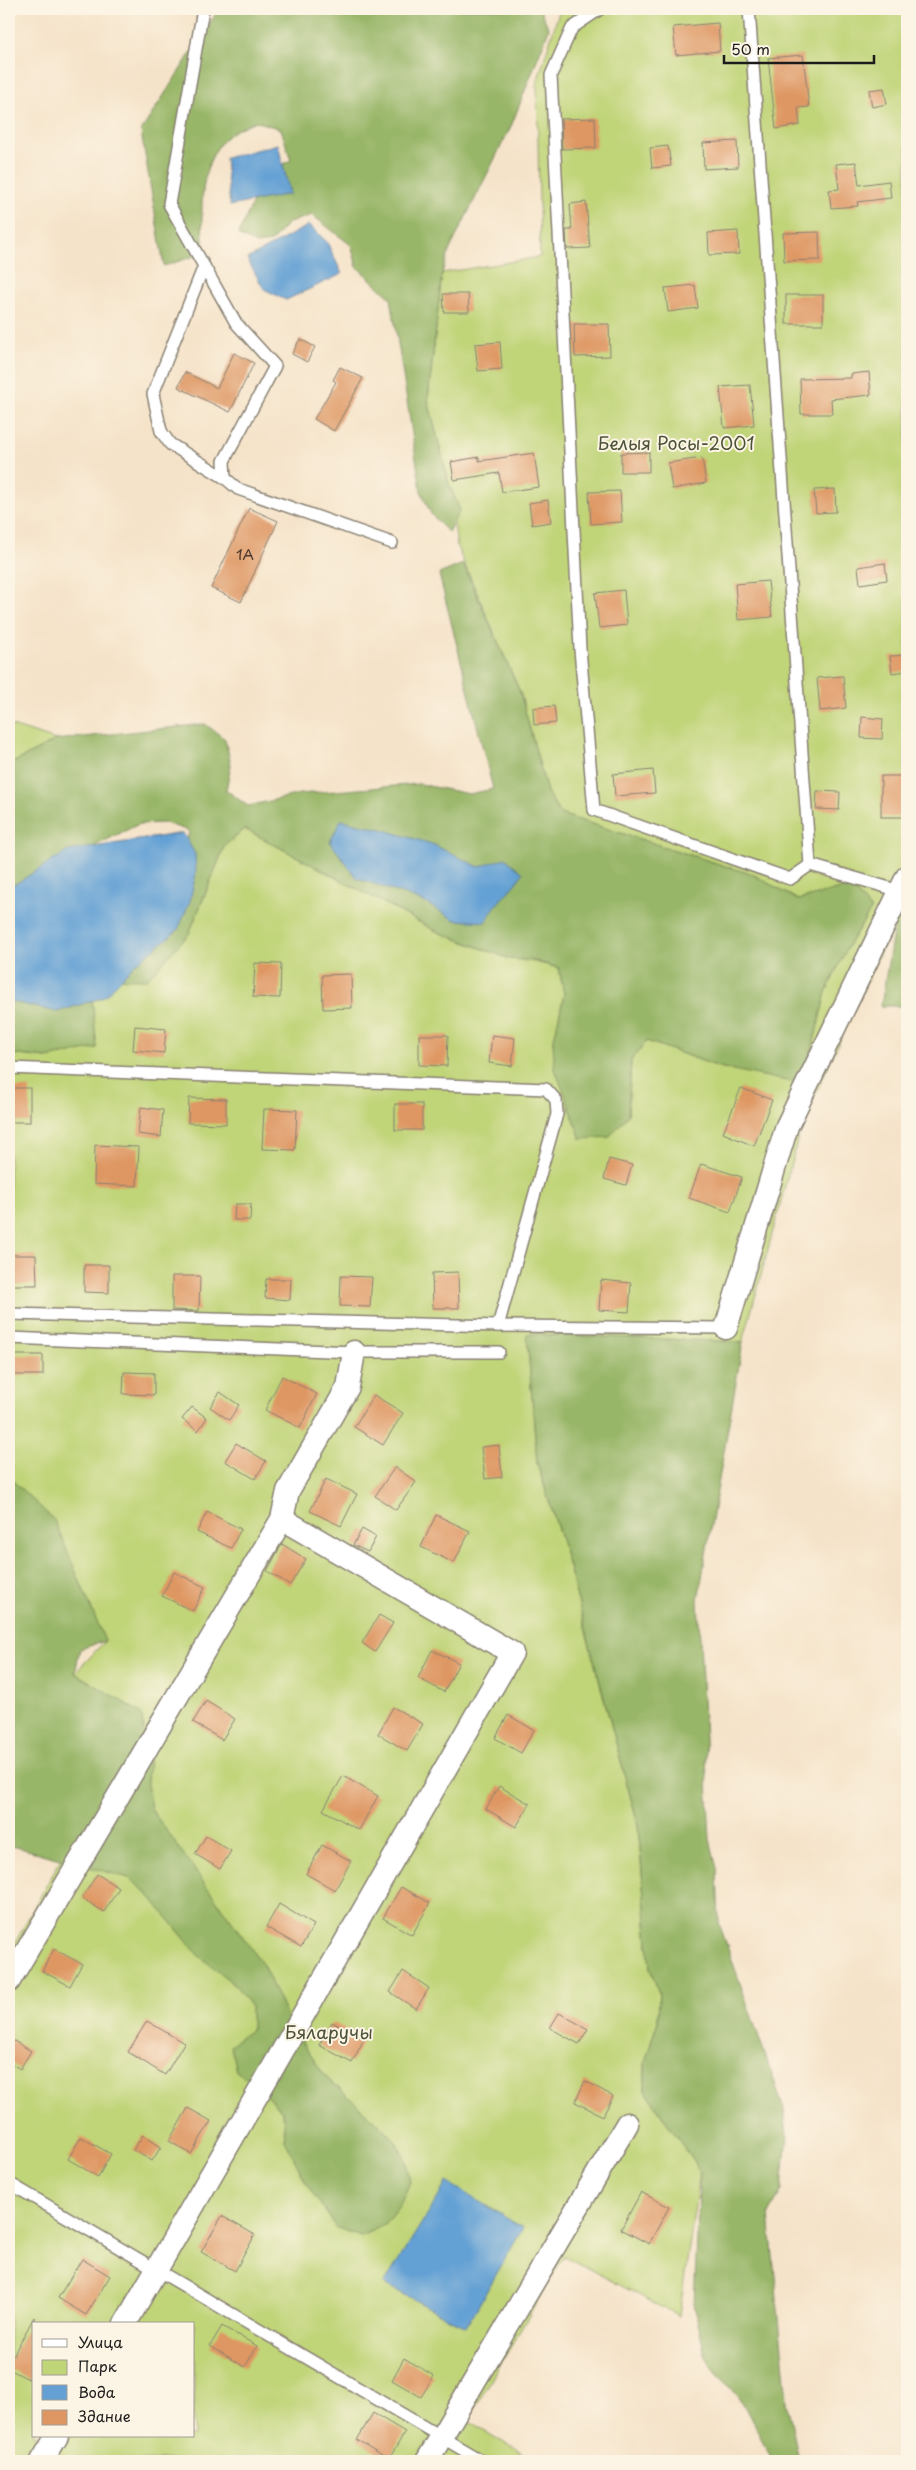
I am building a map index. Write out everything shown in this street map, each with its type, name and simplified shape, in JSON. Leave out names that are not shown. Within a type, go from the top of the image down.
[{"type":"street","points":[[726,1328],[787,1126],[904,884]]},
{"type":"street","points":[[9,1981],[282,1519],[288,1491],[348,1387],[354,1352]]},
{"type":"street","points":[[126,2322],[512,1653],[282,1519]]},
{"type":"street","points":[[427,2461],[627,2124]]},
{"type":"street","points":[[42,2461],[56,2438]]},
{"type":"lane","points":[[203,9],[169,204],[236,323],[275,366],[224,461],[225,478]]},
{"type":"lane","points":[[600,9],[572,28],[551,75],[580,649],[594,810],[790,879],[810,865],[904,884]]},
{"type":"lane","points":[[749,9],[810,865]]},
{"type":"lane","points":[[204,266],[153,394],[161,431],[170,444],[225,478],[238,489],[392,543]]},
{"type":"lane","points":[[9,1068],[546,1089],[556,1100],[557,1114],[498,1326]]},
{"type":"lane","points":[[9,1314],[498,1326],[726,1328]]},
{"type":"lane","points":[[9,1338],[354,1352],[499,1352]]},
{"type":"lane","points":[[9,2183],[482,2461]]},
{"type":"green space","points":[[219,9],[540,9],[549,29],[512,124],[450,249],[442,273],[428,400],[449,484],[460,510],[448,532],[431,514],[421,491],[391,298],[357,267],[351,245],[312,215],[288,223],[271,242],[256,244],[238,235],[266,173],[291,160],[281,129],[255,121],[233,131],[220,145],[206,173],[203,188],[202,221],[204,253],[164,266],[141,131]]},
{"type":"green space","points":[[560,9],[907,9],[907,903],[895,920],[802,1123],[743,1342],[527,1334],[537,1463],[563,1545],[638,1825],[650,1968],[659,1993],[658,2021],[645,2062],[645,2090],[700,2171],[679,2316],[564,2256],[467,2421],[535,2461],[9,2461],[9,1954],[140,1713],[75,1673],[105,1641],[9,1485],[9,1054],[47,1058],[91,988],[189,934],[225,845],[245,829],[438,932],[510,959],[526,960],[559,968],[564,994],[555,1036],[628,1115],[631,1061],[647,1041],[719,1067],[809,1062],[826,992],[849,944],[871,910],[851,887],[798,900],[754,875],[560,814],[547,792],[520,692],[457,547],[449,484],[428,400],[442,273],[540,257],[537,82]]},
{"type":"green space","points":[[463,564],[520,692],[547,792],[560,814],[754,875],[798,900],[851,886],[871,910],[849,944],[826,992],[809,1062],[792,1082],[719,1067],[647,1041],[631,1061],[628,1115],[609,1137],[581,1139],[555,1069],[553,1044],[564,994],[559,968],[535,961],[510,959],[438,932],[245,829],[225,845],[189,934],[147,979],[98,978],[180,878],[189,831],[165,823],[139,824],[9,888],[9,765],[56,740],[205,724],[225,739],[231,765],[226,790],[248,806],[300,794],[419,784],[469,794],[493,789],[439,574]]},
{"type":"green space","points":[[9,725],[56,740],[9,765]]},
{"type":"green space","points":[[907,903],[907,1006],[881,1006],[895,920]]},
{"type":"green space","points":[[91,988],[97,1048],[47,1058],[9,1054],[9,997]]},
{"type":"green space","points":[[527,1334],[743,1342],[698,1600],[710,1839],[717,1869],[719,1923],[784,2109],[787,2135],[782,2190],[769,2214],[787,2402],[798,2455],[785,2461],[773,2461],[738,2394],[719,2377],[705,2355],[694,2304],[700,2171],[645,2090],[645,2062],[658,2021],[659,1993],[650,1968],[638,1825],[563,1545],[537,1463]]},
{"type":"green space","points":[[9,1472],[14,1482],[54,1520],[105,1641],[80,1649],[75,1673],[141,1713],[149,1757],[147,1783],[151,1809],[263,1965],[293,2030],[326,2077],[388,2132],[405,2155],[410,2182],[400,2205],[384,2225],[361,2236],[337,2228],[307,2185],[285,2140],[283,2113],[256,2085],[236,2071],[230,2045],[251,2030],[251,2007],[236,1986],[198,1955],[149,1895],[129,1878],[9,1845]]},
{"type":"water","points":[[278,144],[290,194],[230,206],[225,158]]},
{"type":"water","points":[[309,225],[327,242],[342,274],[286,300],[264,289],[247,259]]},
{"type":"water","points":[[341,820],[432,844],[479,867],[505,858],[523,873],[494,908],[486,922],[455,920],[422,901],[357,878],[330,842]]},
{"type":"water","points":[[183,833],[195,854],[196,873],[190,901],[178,930],[135,964],[104,997],[57,1012],[9,1001],[9,888],[68,851]]},
{"type":"water","points":[[447,2182],[523,2228],[466,2327],[384,2284]]},
{"type":"building","points":[[718,23],[720,51],[676,55],[673,27]]},
{"type":"building","points":[[803,55],[809,107],[798,108],[800,125],[776,129],[768,58]]},
{"type":"building","points":[[884,88],[887,104],[872,107],[869,90]]},
{"type":"building","points":[[595,118],[596,148],[562,149],[561,119]]},
{"type":"building","points":[[737,141],[738,167],[704,169],[703,143]]},
{"type":"building","points":[[668,146],[671,166],[652,168],[650,148]]},
{"type":"building","points":[[856,162],[859,185],[889,181],[891,198],[857,202],[858,206],[831,208],[829,190],[839,189],[836,164]]},
{"type":"building","points":[[586,202],[590,248],[567,249],[566,230],[572,230],[570,204]]},
{"type":"building","points":[[738,231],[739,254],[709,255],[708,233]]},
{"type":"building","points":[[819,232],[820,260],[784,261],[783,233]]},
{"type":"building","points":[[695,285],[698,308],[668,312],[665,288]]},
{"type":"building","points":[[443,294],[468,294],[469,312],[444,312]]},
{"type":"building","points":[[786,295],[823,295],[823,324],[786,324]]},
{"type":"building","points":[[574,324],[609,324],[610,356],[575,357]]},
{"type":"building","points":[[300,339],[315,347],[307,362],[292,354]]},
{"type":"building","points":[[500,342],[502,369],[478,371],[475,344]]},
{"type":"building","points":[[234,353],[254,363],[230,412],[178,387],[185,372],[217,388]]},
{"type":"building","points":[[340,367],[363,378],[334,431],[314,419],[336,382],[333,380]]},
{"type":"building","points":[[869,372],[871,395],[831,399],[832,414],[801,414],[800,379],[851,378],[851,374]]},
{"type":"building","points":[[750,385],[754,425],[724,428],[720,387]]},
{"type":"building","points":[[649,452],[649,472],[621,472],[621,453]]},
{"type":"building","points":[[534,453],[539,487],[502,492],[499,473],[454,480],[451,462],[479,457],[479,461]]},
{"type":"building","points":[[702,458],[706,483],[672,489],[668,463]]},
{"type":"building","points":[[835,489],[836,512],[816,513],[814,490]]},
{"type":"building","points":[[620,491],[622,522],[591,524],[589,492]]},
{"type":"building","points":[[548,500],[551,522],[532,525],[529,503]]},
{"type":"building","points":[[249,508],[278,521],[241,602],[211,588]]},
{"type":"building","points":[[885,563],[887,580],[860,584],[858,567]]},
{"type":"building","points":[[768,581],[772,617],[738,620],[735,584]]},
{"type":"building","points":[[624,590],[627,625],[599,628],[595,593]]},
{"type":"building","points":[[907,655],[907,671],[892,673],[890,656]]},
{"type":"building","points":[[843,676],[846,708],[820,711],[817,678]]},
{"type":"building","points":[[554,706],[556,723],[534,725],[533,708]]},
{"type":"building","points":[[862,717],[883,719],[882,739],[861,738]]},
{"type":"building","points":[[653,770],[655,793],[615,796],[613,774]]},
{"type":"building","points":[[881,776],[907,776],[907,817],[881,817]]},
{"type":"building","points":[[817,791],[840,792],[839,810],[816,809]]},
{"type":"building","points":[[255,963],[281,964],[280,998],[253,997]]},
{"type":"building","points":[[351,974],[352,1008],[323,1009],[322,975]]},
{"type":"building","points":[[135,1026],[166,1029],[164,1053],[133,1050]]},
{"type":"building","points":[[419,1035],[448,1035],[447,1066],[419,1065]]},
{"type":"building","points":[[492,1035],[515,1038],[512,1066],[489,1063]]},
{"type":"building","points":[[9,1088],[30,1088],[30,1122],[9,1122]]},
{"type":"building","points":[[741,1088],[772,1100],[754,1146],[723,1133]]},
{"type":"building","points":[[189,1098],[226,1099],[226,1124],[188,1123]]},
{"type":"building","points":[[395,1104],[422,1104],[422,1130],[395,1130]]},
{"type":"building","points":[[141,1107],[163,1110],[161,1137],[138,1134]]},
{"type":"building","points":[[264,1109],[297,1110],[295,1150],[262,1149]]},
{"type":"building","points":[[95,1145],[139,1147],[137,1186],[94,1184]]},
{"type":"building","points":[[609,1159],[632,1165],[626,1185],[604,1179]]},
{"type":"building","points":[[701,1164],[742,1177],[730,1212],[689,1198]]},
{"type":"building","points":[[235,1204],[251,1204],[250,1220],[234,1220]]},
{"type":"building","points":[[9,1255],[36,1255],[37,1285],[9,1285]]},
{"type":"building","points":[[84,1265],[109,1265],[109,1293],[84,1292]]},
{"type":"building","points":[[458,1272],[459,1308],[433,1308],[432,1273]]},
{"type":"building","points":[[172,1276],[200,1276],[199,1311],[172,1310]]},
{"type":"building","points":[[341,1276],[372,1277],[370,1307],[340,1306]]},
{"type":"building","points":[[266,1279],[291,1279],[290,1300],[265,1298]]},
{"type":"building","points":[[601,1280],[631,1283],[629,1312],[599,1310]]},
{"type":"building","points":[[9,1355],[43,1355],[43,1375],[9,1375]]},
{"type":"building","points":[[124,1372],[154,1373],[154,1395],[123,1394]]},
{"type":"building","points":[[282,1376],[317,1394],[300,1428],[265,1410]]},
{"type":"building","points":[[220,1392],[239,1405],[229,1420],[210,1407]]},
{"type":"building","points":[[374,1395],[403,1413],[383,1445],[354,1427]]},
{"type":"building","points":[[192,1407],[207,1418],[198,1431],[182,1419]]},
{"type":"building","points":[[236,1443],[266,1461],[255,1479],[225,1461]]},
{"type":"building","points":[[499,1445],[502,1477],[485,1479],[481,1447]]},
{"type":"building","points":[[395,1467],[416,1482],[396,1510],[375,1496]]},
{"type":"building","points":[[326,1479],[357,1494],[341,1526],[310,1511]]},
{"type":"building","points":[[207,1512],[241,1529],[231,1548],[197,1532]]},
{"type":"building","points":[[436,1515],[470,1531],[454,1563],[421,1547]]},
{"type":"building","points":[[362,1529],[376,1537],[368,1552],[353,1545]]},
{"type":"building","points":[[282,1544],[306,1559],[290,1585],[267,1571]]},
{"type":"building","points":[[174,1572],[205,1587],[193,1611],[162,1596]]},
{"type":"building","points":[[379,1615],[393,1623],[375,1652],[362,1643]]},
{"type":"building","points":[[432,1650],[459,1663],[444,1692],[418,1678]]},
{"type":"building","points":[[206,1701],[235,1719],[222,1740],[193,1722]]},
{"type":"building","points":[[393,1707],[423,1724],[407,1751],[378,1734]]},
{"type":"building","points":[[508,1715],[534,1730],[521,1753],[495,1738]]},
{"type":"building","points":[[343,1776],[378,1796],[359,1830],[323,1810]]},
{"type":"building","points":[[499,1786],[530,1804],[516,1827],[486,1809]]},
{"type":"building","points":[[206,1836],[231,1851],[220,1869],[195,1854]]},
{"type":"building","points":[[322,1845],[351,1861],[335,1890],[306,1874]]},
{"type":"building","points":[[97,1874],[119,1888],[104,1912],[82,1898]]},
{"type":"building","points":[[401,1887],[430,1903],[412,1935],[383,1918]]},
{"type":"building","points":[[279,1904],[314,1925],[301,1947],[266,1927]]},
{"type":"building","points":[[54,1949],[82,1964],[70,1986],[42,1971]]},
{"type":"building","points":[[403,1971],[429,1988],[416,2009],[390,1992]]},
{"type":"building","points":[[559,2013],[588,2029],[579,2044],[550,2028]]},
{"type":"building","points":[[147,2021],[184,2043],[165,2075],[128,2052]]},
{"type":"building","points":[[332,2022],[364,2039],[352,2063],[319,2045]]},
{"type":"building","points":[[9,2038],[31,2051],[20,2069],[9,2062]]},
{"type":"building","points":[[585,2081],[613,2096],[603,2116],[575,2102]]},
{"type":"building","points":[[188,2108],[211,2121],[191,2154],[169,2141]]},
{"type":"building","points":[[143,2135],[161,2147],[152,2161],[133,2150]]},
{"type":"building","points":[[81,2137],[111,2154],[98,2177],[68,2159]]},
{"type":"building","points":[[641,2192],[669,2207],[649,2244],[621,2229]]},
{"type":"building","points":[[222,2216],[255,2235],[235,2271],[201,2252]]},
{"type":"building","points":[[82,2259],[110,2276],[86,2315],[58,2298]]},
{"type":"building","points":[[34,2317],[34,2322],[32,2322],[32,2381],[9,2369],[9,2363]]},
{"type":"building","points":[[222,2326],[257,2346],[245,2367],[210,2346]]},
{"type":"building","points":[[404,2358],[434,2376],[421,2397],[392,2380]]},
{"type":"building","points":[[373,2413],[405,2432],[389,2459],[357,2440]]},
{"type":"park label","name":"Белыя Росы-2001","points":[[676,444]]},
{"type":"park label","name":"Бяларучы","points":[[329,2033]]}]
